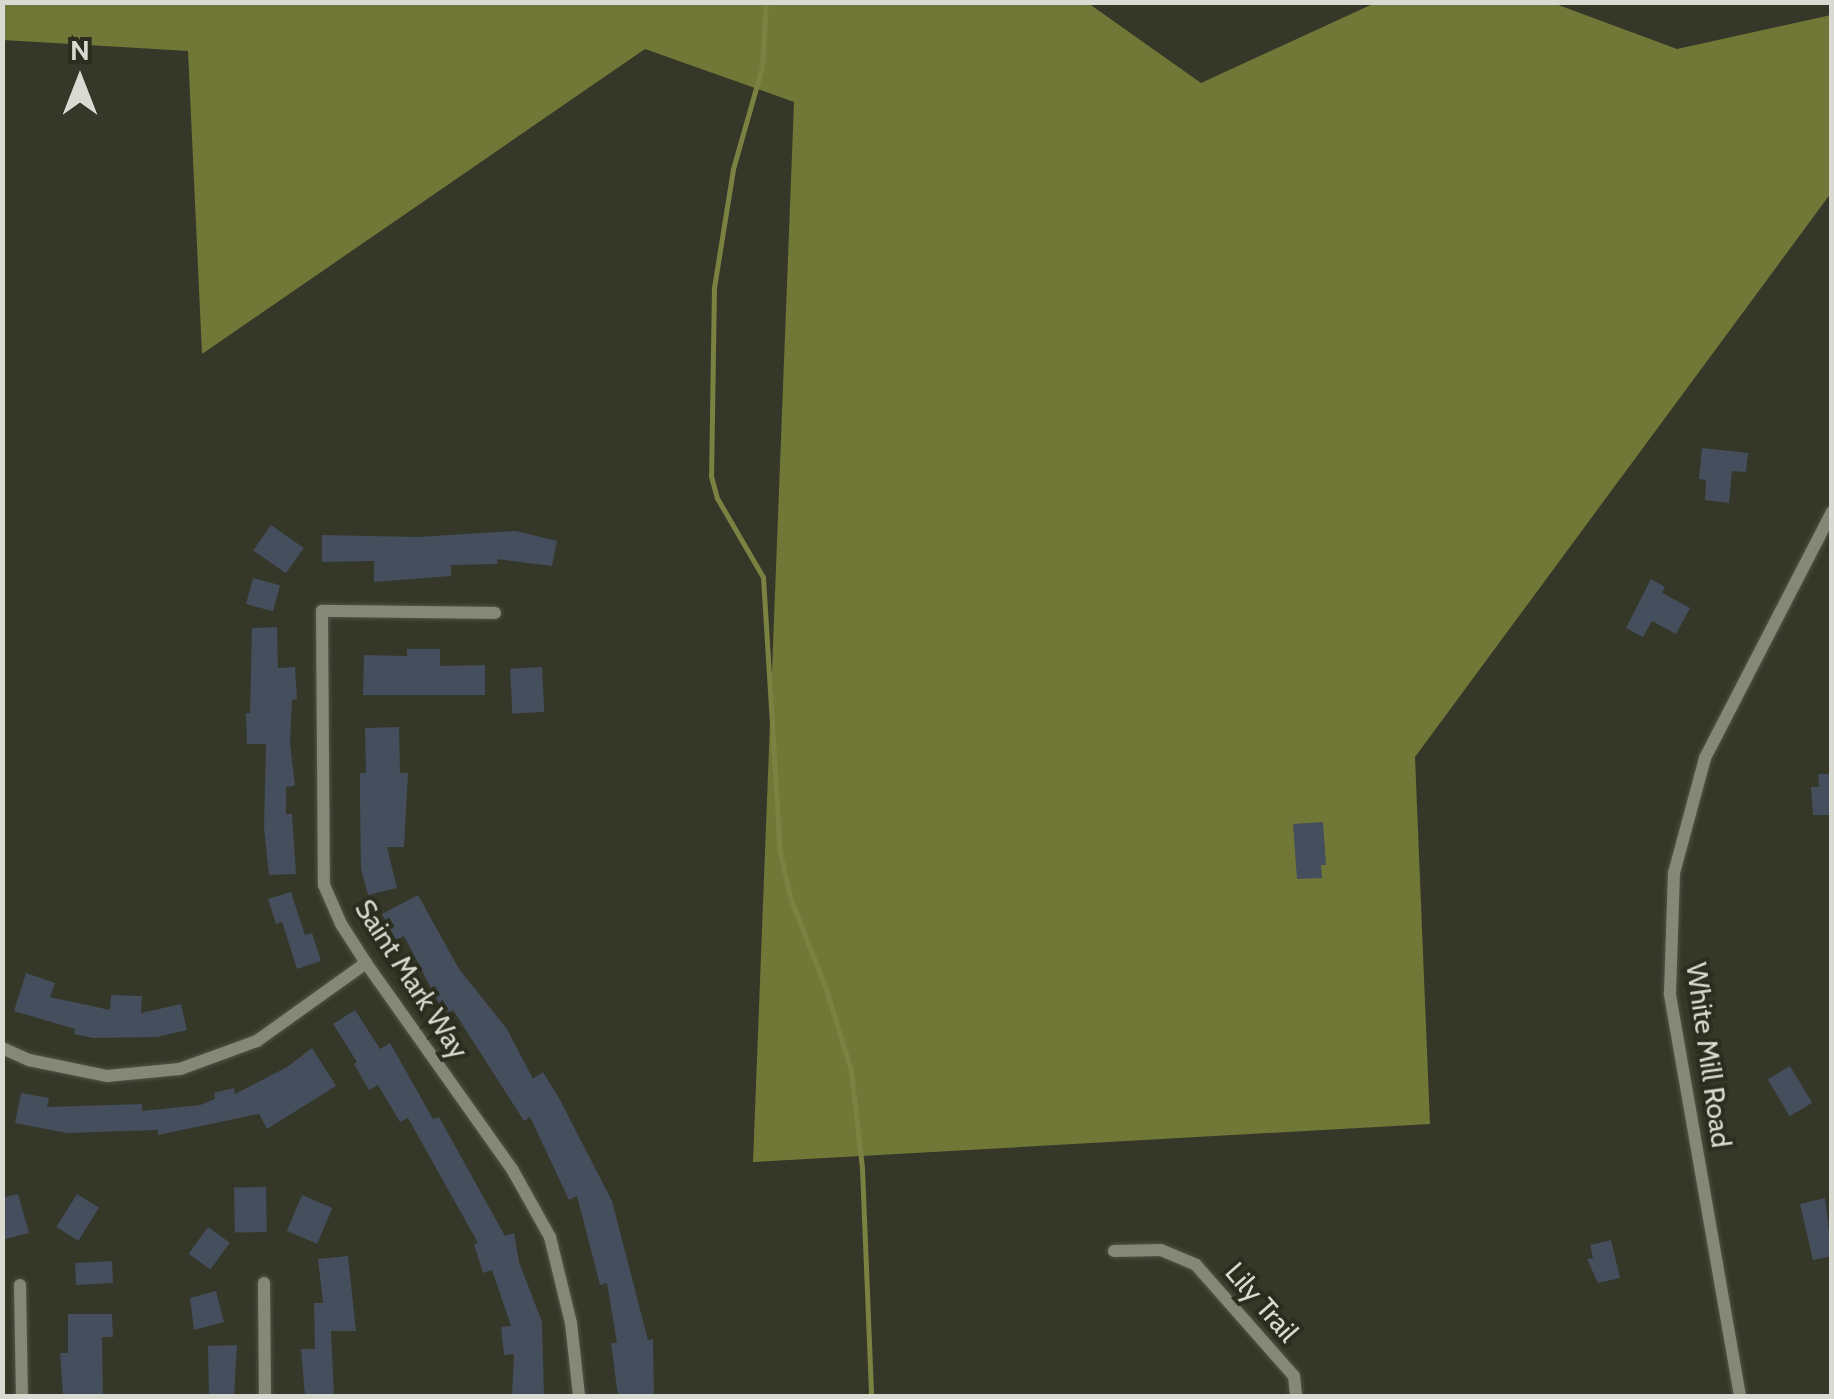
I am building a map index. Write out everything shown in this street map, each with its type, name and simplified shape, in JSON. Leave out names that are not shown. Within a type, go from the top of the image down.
[{"type":"street","name":"White Mill Road","points":[[1740,1396],[1670,994],[1674,874],[1706,758],[1832,512]]},
{"type":"street","name":"Saint Mark Way","points":[[495,613],[322,611],[324,884],[341,924],[366,964],[512,1169],[550,1238],[570,1323],[579,1396]]},
{"type":"street","points":[[2,1048],[29,1060],[107,1076],[180,1068],[256,1040],[366,964]]},
{"type":"street","name":"Lily Trail","points":[[1114,1250],[1162,1250],[1196,1265],[1294,1376],[1296,1396]]},
{"type":"street","points":[[264,1283],[265,1396]]},
{"type":"street","points":[[20,1286],[22,1396]]},
{"type":"green space","points":[[2,3],[1088,3],[1201,83],[1375,3],[1553,3],[1677,49],[1831,15],[1831,193],[1415,757],[1430,1124],[753,1162],[794,102],[645,49],[202,354],[188,51],[3,40]]},
{"type":"building","points":[[1702,448],[1748,453],[1746,472],[1732,471],[1729,503],[1705,500],[1706,480],[1699,479]]},
{"type":"building","points":[[271,525],[304,548],[286,573],[253,550]]},
{"type":"building","points":[[516,531],[557,541],[552,566],[497,559],[498,564],[451,565],[451,576],[374,582],[374,561],[322,562],[322,535],[417,537]]},
{"type":"building","points":[[253,578],[280,585],[273,611],[246,604]]},
{"type":"building","points":[[1651,579],[1665,587],[1662,593],[1690,608],[1676,634],[1652,621],[1643,637],[1626,628]]},
{"type":"building","points":[[277,627],[278,668],[295,667],[297,699],[292,700],[290,743],[295,786],[286,787],[286,814],[292,814],[296,874],[269,875],[264,828],[266,744],[247,744],[246,713],[250,713],[252,628]]},
{"type":"building","points":[[407,649],[440,649],[440,666],[485,665],[485,695],[363,695],[364,655],[407,656]]},
{"type":"building","points":[[542,667],[544,712],[512,714],[510,669]]},
{"type":"building","points":[[399,727],[400,773],[408,773],[404,847],[387,847],[397,888],[368,895],[361,869],[360,773],[366,773],[365,728]]},
{"type":"building","points":[[1818,774],[1832,774],[1832,815],[1813,815],[1811,787],[1819,787]]},
{"type":"building","points":[[1323,822],[1326,865],[1321,865],[1322,878],[1297,879],[1293,824]]},
{"type":"building","points":[[291,892],[305,935],[312,933],[321,961],[297,969],[282,922],[276,924],[268,899]]},
{"type":"building","points":[[418,895],[459,969],[507,1029],[533,1079],[543,1072],[612,1201],[648,1340],[653,1339],[654,1396],[618,1396],[611,1343],[617,1343],[607,1283],[600,1285],[577,1196],[569,1200],[530,1117],[524,1121],[453,1010],[445,1015],[404,936],[396,940],[382,914]]},
{"type":"building","points":[[26,973],[55,983],[50,997],[110,1010],[111,995],[142,996],[141,1013],[181,1004],[187,1030],[157,1037],[93,1038],[74,1034],[75,1029],[14,1011]]},
{"type":"building","points":[[355,1010],[380,1049],[390,1043],[433,1119],[439,1117],[505,1236],[514,1233],[519,1262],[542,1322],[544,1396],[512,1396],[514,1354],[504,1355],[501,1327],[511,1326],[492,1270],[483,1273],[474,1244],[478,1243],[408,1118],[400,1122],[378,1085],[369,1090],[354,1064],[357,1062],[333,1024]]},
{"type":"building","points":[[312,1048],[336,1086],[267,1129],[259,1114],[158,1135],[158,1130],[67,1133],[15,1123],[21,1093],[49,1098],[47,1107],[142,1104],[142,1111],[200,1105],[215,1099],[214,1093],[234,1088],[235,1094],[287,1067]]},
{"type":"building","points":[[1790,1066],[1812,1103],[1790,1116],[1768,1079]]},
{"type":"building","points":[[266,1187],[267,1232],[235,1233],[234,1188]]},
{"type":"building","points":[[18,1194],[29,1233],[2,1240],[2,1198]]},
{"type":"building","points":[[77,1194],[99,1208],[78,1241],[56,1227]]},
{"type":"building","points":[[302,1195],[332,1208],[317,1244],[287,1231]]},
{"type":"building","points":[[1825,1198],[1832,1256],[1813,1260],[1800,1204]]},
{"type":"building","points":[[208,1227],[230,1243],[210,1270],[189,1254]]},
{"type":"building","points":[[1611,1240],[1620,1278],[1598,1283],[1587,1259],[1593,1258],[1590,1245]]},
{"type":"building","points":[[348,1256],[356,1331],[331,1331],[334,1396],[305,1396],[301,1349],[315,1349],[314,1303],[323,1303],[318,1259]]},
{"type":"building","points":[[112,1261],[113,1283],[76,1285],[75,1263]]},
{"type":"building","points":[[216,1291],[224,1322],[194,1330],[190,1298]]},
{"type":"building","points":[[68,1314],[112,1314],[113,1337],[102,1337],[103,1396],[63,1396],[60,1353],[68,1353]]},
{"type":"building","points":[[237,1345],[234,1396],[209,1396],[208,1346]]},
{"type":"waterway","points":[[766,2],[762,67],[733,169],[714,288],[711,476],[717,498],[763,577],[780,853],[791,900],[826,989],[851,1071],[862,1168],[871,1396]]}]
